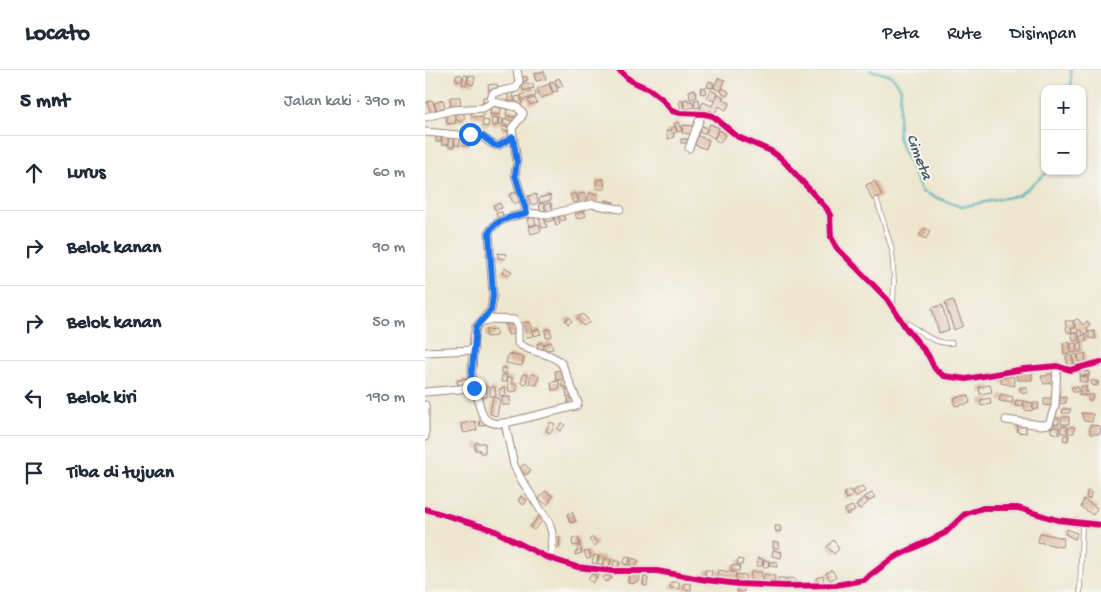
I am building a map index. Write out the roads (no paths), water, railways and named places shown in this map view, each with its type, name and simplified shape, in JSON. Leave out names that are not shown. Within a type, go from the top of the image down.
[{"type":"street","points":[[494,102],[491,98],[493,93],[516,88],[518,84],[517,70]]},
{"type":"street","points":[[619,70],[631,81],[663,99],[672,111],[713,116],[738,137],[771,151],[781,158],[827,209],[831,221],[831,237],[837,248],[893,306],[900,319],[929,355],[935,369],[944,376],[966,379],[1024,369],[1057,366],[1070,370],[1101,362]]},
{"type":"street","points":[[425,117],[453,110],[483,108],[494,102],[517,107],[522,111],[522,116],[512,128],[517,162],[515,175],[527,213]]},
{"type":"street","points":[[689,148],[702,114]]},
{"type":"street","points":[[425,132],[482,136],[498,146],[513,137]]},
{"type":"street","points":[[479,322],[492,319],[515,320],[518,328],[518,343],[527,349],[558,358],[579,403],[576,406],[505,423],[489,423],[483,415],[474,388],[471,386],[476,327],[479,322],[491,310],[493,296],[489,233],[491,228],[506,218],[527,213],[547,215],[591,204],[620,209]]},
{"type":"street","points":[[425,352],[474,350]]},
{"type":"street","points":[[1006,420],[1041,425],[1049,424],[1055,406],[1057,366]]},
{"type":"street","points":[[425,392],[460,389],[471,386]]},
{"type":"street","points":[[425,405],[425,438]]},
{"type":"street","points":[[505,423],[517,472],[551,527],[551,559]]},
{"type":"street","points":[[425,509],[491,529],[551,559],[591,570],[657,571],[738,584],[786,586],[836,585],[866,580],[893,558],[945,533],[965,514],[983,508],[1027,509],[1057,520],[1101,525]]},
{"type":"lane","points":[[877,200],[892,250],[895,281],[893,306]]},
{"type":"lane","points":[[900,319],[936,342],[952,343]]},
{"type":"lane","points":[[1080,592],[1082,523]]},
{"type":"waterway","name":"Cimeta","points":[[870,70],[892,76],[901,88],[898,138],[922,192],[961,207],[1019,195],[1044,175]]},
{"type":"waterway","name":"Cimeta","points":[[1071,70],[1071,85]]}]
